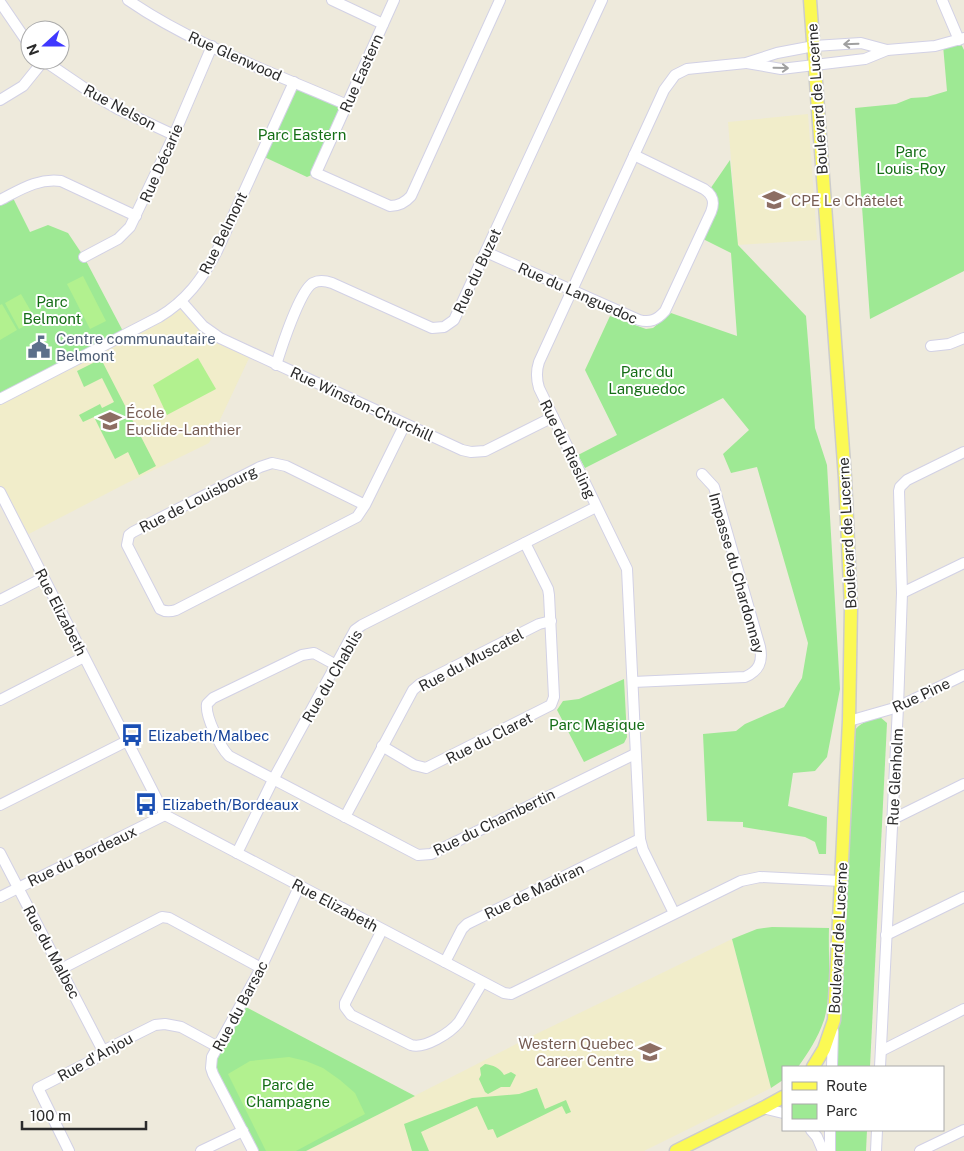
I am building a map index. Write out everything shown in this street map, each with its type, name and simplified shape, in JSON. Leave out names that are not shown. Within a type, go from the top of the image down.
[{"type":"main road","name":"Boulevard de Lucerne","points":[[810,0],[845,478],[851,608],[849,721],[834,1020]]},
{"type":"main road","points":[[813,1066],[824,1048],[834,1020]]},
{"type":"main road","points":[[676,1151],[782,1097]]},
{"type":"street","name":"Rue Glenwood","points":[[128,0],[158,20],[212,46],[347,105]]},
{"type":"street","points":[[332,0],[383,24]]},
{"type":"street","name":"Rue Eastern","points":[[394,0],[316,173],[384,204],[396,206],[405,202],[411,196],[500,0]]},
{"type":"street","name":"Rue du Buzet","points":[[276,365],[303,294],[312,284],[318,281],[332,282],[427,326],[439,328],[450,324],[454,320],[602,0]]},
{"type":"street","points":[[888,50],[935,46],[962,39],[942,0]]},
{"type":"street","points":[[0,2],[20,31]]},
{"type":"street","name":"Rue du Riesling","points":[[674,913],[643,850],[640,839],[627,569],[539,388],[536,380],[536,370],[664,90],[675,75],[687,69],[746,63],[777,53],[814,46],[861,43],[888,50]]},
{"type":"street","name":"Rue Décarie","points":[[84,257],[123,235],[136,216],[212,46]]},
{"type":"street","name":"Rue du Riesling","points":[[746,63],[781,69],[865,59],[888,50]]},
{"type":"street","points":[[0,100],[23,86],[36,70]]},
{"type":"street","name":"Rue Nelson","points":[[57,70],[105,102],[174,134]]},
{"type":"street","name":"Rue Belmont","points":[[0,398],[159,317],[181,301],[201,278],[218,251],[294,82]]},
{"type":"street","name":"Rue du Languedoc","points":[[486,252],[639,320],[650,322],[656,320],[665,311],[711,212],[713,201],[712,196],[704,189],[634,155]]},
{"type":"street","points":[[0,200],[36,182],[61,181],[136,216]]},
{"type":"street","name":"Rue Winston-Churchill","points":[[181,301],[211,333],[251,354],[462,450],[479,453],[553,417]]},
{"type":"street","points":[[931,346],[949,344],[964,338]]},
{"type":"street","name":"Rue de Louisbourg","points":[[365,505],[286,466],[272,463],[260,467],[132,532],[129,535],[128,545],[160,609],[171,612],[357,517],[365,505],[405,424]]},
{"type":"street","name":"Rue Glenholm","points":[[880,1066],[902,593],[900,487],[907,480],[964,452]]},
{"type":"street","name":"Impasse du Chardonnay","points":[[633,682],[745,676],[756,670],[761,660],[760,647],[714,487],[702,474]]},
{"type":"street","name":"Rue Elizabeth","points":[[0,492],[165,815],[482,983],[504,993],[511,994],[731,885],[750,878],[841,881]]},
{"type":"street","name":"Rue du Chablis","points":[[236,853],[274,778],[355,630],[596,507]]},
{"type":"street","name":"Rue du Claret","points":[[382,746],[414,765],[426,768],[548,708],[553,702],[551,621],[548,589],[526,543]]},
{"type":"street","points":[[902,593],[964,563]]},
{"type":"street","points":[[0,600],[43,578]]},
{"type":"street","name":"Rue du Muscatel","points":[[345,817],[408,697],[420,684],[539,624],[551,621]]},
{"type":"street","name":"Rue du Chambertin","points":[[336,665],[320,656],[308,653],[213,698],[207,704],[206,714],[229,756],[274,778],[414,854],[424,855],[635,754]]},
{"type":"street","points":[[0,700],[84,657]]},
{"type":"street","name":"Rue Pine","points":[[849,721],[898,707],[964,675]]},
{"type":"street","points":[[0,806],[127,742]]},
{"type":"street","points":[[893,819],[964,784]]},
{"type":"street","name":"Rue du Bordeaux","points":[[0,897],[165,815]]},
{"type":"street","name":"Rue de Madiran","points":[[444,962],[462,929],[467,924],[640,839]]},
{"type":"street","name":"Rue du Malbec","points":[[0,852],[103,1051]]},
{"type":"street","name":"Rue du Barsac","points":[[253,1151],[211,1068],[212,1058],[261,968],[299,887]]},
{"type":"street","points":[[886,935],[964,897]]},
{"type":"street","points":[[61,969],[162,917],[169,918],[261,968]]},
{"type":"street","points":[[382,930],[345,1003],[345,1007],[351,1015],[410,1045],[420,1046],[455,1028],[482,983]]},
{"type":"street","points":[[881,1051],[964,1009]]},
{"type":"street","name":"Boulevard de Lucerne","points":[[832,1066],[834,1020]]},
{"type":"street","name":"Rue d'Anjou","points":[[69,1151],[38,1088],[93,1060],[103,1051],[146,1028],[164,1024],[174,1025],[190,1031],[218,1047]]},
{"type":"street","points":[[763,1108],[782,1113]]},
{"type":"street","points":[[201,1151],[243,1130]]},
{"type":"street","points":[[920,1151],[964,1130]]},
{"type":"street","points":[[812,1131],[817,1137],[823,1151]]},
{"type":"street","points":[[830,1131],[830,1151]]},
{"type":"street","points":[[876,1151],[877,1131]]},
{"type":"shaded area","name":"CPE Le Châtelet","points":[[808,114],[817,240],[738,245],[728,122]]},
{"type":"shaded area","name":"École Euclide-Lanthier","points":[[181,301],[203,326],[251,354],[209,443],[23,537],[0,492],[0,399]]},
{"type":"shaded area","points":[[732,939],[771,1088],[644,1151],[306,1151],[530,1037]]},
{"type":"green space","name":"Parc Louis-Roy","points":[[959,40],[964,50],[964,271],[870,319],[855,108],[896,104],[911,98],[927,97],[947,91],[943,45]]},
{"type":"green space","name":"Parc Eastern","points":[[294,82],[347,105],[316,173],[307,177],[260,155]]},
{"type":"green space","name":"Parc du Languedoc","points":[[730,160],[738,245],[806,316],[815,428],[827,465],[840,689],[827,757],[815,771],[793,773],[788,806],[827,817],[826,854],[819,854],[815,842],[805,837],[743,827],[743,822],[707,821],[703,734],[736,731],[745,724],[784,707],[802,678],[808,643],[757,467],[731,473],[723,454],[749,430],[723,398],[585,468],[578,455],[617,435],[585,370],[610,316],[646,329],[653,328],[671,313],[737,336],[731,253],[699,237],[711,212],[708,192]]},
{"type":"green space","name":"Parc Belmont","points":[[11,194],[30,232],[48,225],[68,233],[84,257],[125,335],[0,399],[0,200]]},
{"type":"green space","points":[[83,276],[106,321],[90,329],[67,284]]},
{"type":"green space","points":[[21,294],[36,320],[19,329],[5,303]]},
{"type":"green space","points":[[2,304],[17,330],[0,340],[0,305]]},
{"type":"green space","points":[[198,358],[216,389],[167,415],[153,385]]},
{"type":"green space","points":[[101,359],[156,466],[139,475],[128,452],[115,459],[94,417],[83,422],[79,415],[100,404],[102,408],[114,402],[102,378],[84,387],[77,371]]},
{"type":"green space","name":"Parc Magique","points":[[624,679],[627,737],[624,743],[584,762],[557,710],[563,701],[579,699]]},
{"type":"green space","points":[[880,717],[887,723],[870,1066],[834,1066],[853,732],[858,726]]},
{"type":"green space","points":[[772,927],[829,928],[828,999],[822,1027],[799,1066],[782,1066],[782,1081],[771,1088],[732,939],[757,929]]},
{"type":"green space","name":"Parc de Champagne","points":[[242,1005],[415,1096],[306,1151],[253,1151],[211,1063]]},
{"type":"green space","points":[[289,1057],[323,1068],[340,1080],[355,1093],[365,1114],[296,1151],[266,1151],[228,1074],[250,1061]]},
{"type":"green space","points":[[485,1064],[496,1067],[504,1075],[511,1072],[516,1075],[510,1087],[501,1087],[488,1094],[485,1092],[479,1079],[481,1075],[480,1068]]},
{"type":"green space","points":[[537,1088],[545,1109],[566,1100],[571,1112],[566,1114],[562,1106],[497,1138],[493,1129],[488,1130],[477,1106],[421,1132],[429,1151],[412,1151],[404,1124],[472,1098],[519,1094]]},
{"type":"green space","points":[[834,1131],[867,1131],[866,1151],[834,1151]]},
{"type":"place","name":"CPE Le Châtelet","points":[[774,200]]},
{"type":"place","name":"Centre communautaire Belmont","points":[[39,347]]},
{"type":"place","name":"École Euclide-Lanthier","points":[[110,421]]},
{"type":"place","name":"Elizabeth/Malbec","points":[[132,735]]},
{"type":"place","name":"Elizabeth/Bordeaux","points":[[146,804]]},
{"type":"place","name":"Western Quebec Career Centre","points":[[650,1052]]}]
